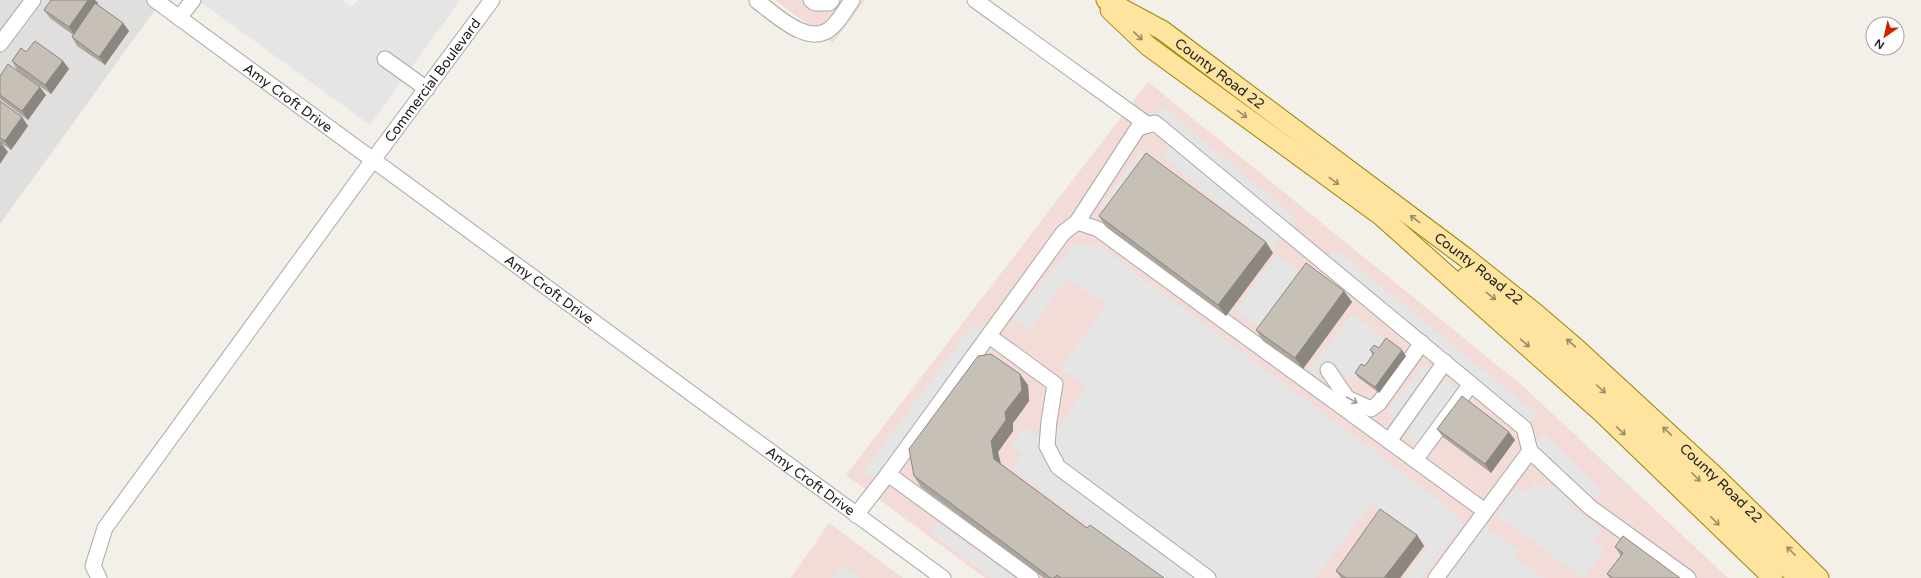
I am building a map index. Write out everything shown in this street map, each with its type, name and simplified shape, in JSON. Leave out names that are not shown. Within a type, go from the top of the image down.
[{"type":"main road","name":"County Road 22","points":[[1099,0],[1148,46],[1380,215],[1602,413],[1773,578]]},
{"type":"main road","name":"County Road 22","points":[[1106,0],[1162,30],[1459,252],[1534,312],[1582,353],[1715,476],[1819,578]]},
{"type":"main road","points":[[1380,215],[1470,280],[1568,360],[1690,471],[1798,578]]},
{"type":"street","points":[[0,44],[33,0]]},
{"type":"street","name":"Amy Croft Drive","points":[[156,0],[943,578]]},
{"type":"street","points":[[179,18],[193,0]]},
{"type":"street","name":"Commercial Boulevard","points":[[99,578],[93,566],[106,528],[373,160],[492,0]]},
{"type":"street","points":[[757,0],[797,30],[819,34],[831,28],[852,0]]},
{"type":"street","points":[[811,0],[815,3],[829,4],[832,0]]},
{"type":"street","points":[[975,0],[1148,125]]},
{"type":"street","points":[[385,60],[427,89]]},
{"type":"street","points":[[856,515],[888,474],[1063,233],[1077,222],[1138,128],[1155,123],[1524,428],[1530,451],[1591,508],[1688,578]]},
{"type":"street","points":[[1077,222],[1098,229],[1485,511]]},
{"type":"street","points":[[989,336],[1055,384],[1049,421],[1047,446],[1058,467],[1208,578]]},
{"type":"street","points":[[1328,370],[1348,398],[1371,409],[1379,404],[1422,343]]},
{"type":"street","points":[[1389,441],[1445,362]]},
{"type":"street","points":[[1415,460],[1471,384]]},
{"type":"street","points":[[1436,578],[1530,451]]},
{"type":"street","points":[[888,474],[1031,578]]},
{"type":"shaded area","points":[[0,0],[162,0],[0,224]]},
{"type":"shaded area","points":[[198,0],[342,0],[352,7],[358,0],[460,0],[370,125]]},
{"type":"shaded area","points":[[775,0],[865,0],[833,43]]},
{"type":"shaded area","points":[[1148,82],[1524,387],[1728,578],[985,578],[846,475]]},
{"type":"shaded area","points":[[1162,106],[1297,218],[1273,248],[1163,157],[1179,136],[1156,116]]},
{"type":"shaded area","points":[[1142,150],[1153,159],[1111,215],[1101,206]]},
{"type":"shaded area","points":[[1074,244],[1098,245],[1427,491],[1464,522],[1422,578],[1404,578],[1429,545],[1372,503],[1315,578],[1160,578],[1012,469],[1023,454],[1012,447],[1024,427],[1035,434],[1061,425],[1086,387],[1060,368],[1107,304],[1066,279],[1029,331],[1014,318]]},
{"type":"shaded area","points":[[1335,248],[1537,414],[1527,426],[1325,258]]},
{"type":"shaded area","points":[[1277,254],[1307,277],[1265,332],[1235,310]]},
{"type":"shaded area","points":[[1352,313],[1384,339],[1353,381],[1327,362],[1317,377],[1309,370]]},
{"type":"shaded area","points":[[974,323],[985,329],[875,479],[863,472]]},
{"type":"shaded area","points":[[1424,364],[1458,391],[1418,445],[1407,436],[1412,428],[1386,413]]},
{"type":"shaded area","points":[[1544,433],[1603,492],[1593,500],[1533,444]]},
{"type":"shaded area","points":[[1535,482],[1546,490],[1550,485],[1573,501],[1569,506],[1602,530],[1594,542],[1605,550],[1584,578],[1496,515],[1518,486],[1527,493]]},
{"type":"shaded area","points":[[936,522],[1015,578],[991,578],[929,532]]},
{"type":"shaded area","points":[[829,523],[903,578],[791,578]]},
{"type":"shaded area","points":[[1484,526],[1519,550],[1515,557],[1544,578],[1447,578]]},
{"type":"shaded area","points":[[841,565],[861,578],[832,578]]},
{"type":"building","points":[[51,0],[88,0],[69,27],[44,10]]},
{"type":"building","points":[[95,3],[123,23],[99,57],[72,37]]},
{"type":"building","points":[[35,41],[63,61],[45,85],[12,61],[21,48],[26,52]]},
{"type":"building","points":[[8,64],[40,87],[22,111],[0,95],[0,76]]},
{"type":"building","points":[[0,101],[22,117],[5,141],[0,138]]},
{"type":"building","points":[[1146,153],[1266,242],[1218,305],[1099,216]]},
{"type":"building","points":[[1306,263],[1344,291],[1295,358],[1256,330]]},
{"type":"building","points":[[1386,338],[1402,350],[1375,387],[1355,373],[1361,364],[1365,366],[1374,353],[1370,350],[1374,345],[1379,348]]},
{"type":"building","points":[[991,354],[1020,374],[1022,390],[1005,412],[1006,420],[991,441],[994,459],[1087,528],[1090,525],[1164,578],[1061,578],[1057,575],[1054,578],[1051,578],[914,476],[909,449],[978,356]]},
{"type":"building","points":[[1462,396],[1509,432],[1485,464],[1437,429]]},
{"type":"building","points":[[1380,509],[1417,535],[1384,578],[1346,578],[1336,571]]},
{"type":"building","points":[[1623,536],[1680,578],[1613,578],[1607,574],[1623,553],[1615,547]]}]
